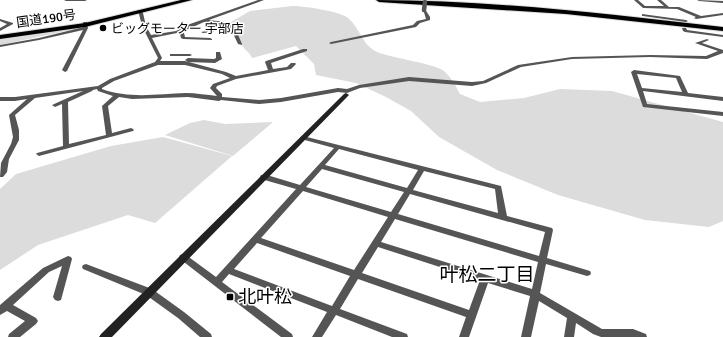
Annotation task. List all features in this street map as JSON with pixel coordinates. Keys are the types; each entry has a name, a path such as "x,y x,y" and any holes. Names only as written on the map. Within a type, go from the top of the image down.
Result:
{"highway":[{"name":"国道190号","path":"140,12 181,0"},
{"name":"国道190号","path":"0,36 85,25 188,0"},
{"path":"379,0 566,12 723,29"}],"street":[{"path":"66,0 85,0"},
{"path":"150,37 177,32 262,0"},
{"path":"636,0 644,7 678,8 700,17"},
{"path":"659,0 668,8"},
{"path":"699,0 723,2"},
{"path":"331,43 414,26 419,22 428,20 424,10 426,1"},
{"path":"713,1 723,8"},
{"path":"140,12 144,26 160,58 157,63"},
{"path":"643,15 684,22 700,17 723,14"},
{"path":"0,20 11,24 0,30"},
{"path":"203,21 231,24 240,44"},
{"path":"0,46 39,40 85,25"},
{"path":"65,70 85,25"},
{"path":"684,29 685,31 723,36"},
{"path":"177,32 183,34 182,37 185,39 211,40 207,32"},
{"path":"707,40 697,43 723,51"},
{"path":"270,72 268,62 305,50"},
{"path":"105,337 346,93 365,86 409,80 472,84 484,82 520,66 572,58 643,56 707,58 723,51"},
{"path":"172,55 215,61 219,59 218,53"},
{"path":"55,106 112,80 157,63 189,57 236,78"},
{"path":"219,98 220,95 213,87 236,78 289,68 293,64"},
{"path":"686,95 678,76 634,72 645,106 723,114"},
{"path":"0,99 33,97 97,88 118,95 139,97 188,95 266,102 338,90 346,93"},
{"path":"640,89 723,99"},
{"path":"109,135 105,106 118,95"},
{"path":"0,175 3,172 2,164 16,140 17,134 12,114 33,97"},
{"path":"65,101 66,146"},
{"path":"39,154 131,130"},
{"path":"303,138 498,188 503,217"},
{"path":"217,282 338,147"},
{"path":"320,166 549,230 526,337"},
{"path":"317,337 422,169"},
{"path":"264,177 587,273"},
{"path":"255,239 472,315"},
{"path":"375,243 535,294 572,317 602,333 633,333 642,337"},
{"path":"183,257 288,337"},
{"path":"13,337 33,321 3,309 46,270 68,259 58,297"},
{"path":"86,268 149,292 181,315 207,337"},
{"path":"228,270 403,337"},
{"path":"464,337 485,278"},
{"path":"569,337 572,317"}],"shaded area":[{"path":"292,6 321,9 344,15 352,22 364,41 372,49 384,54 439,68 449,76 460,94 480,102 524,98 560,89 612,91 723,122 723,221 709,227 645,220 558,195 497,170 439,137 411,111 386,97 356,83 316,75 314,64 296,46 252,58 240,42 231,22 250,11"},
{"path":"80,28 0,45 0,39"},
{"path":"204,120 225,124 273,122 233,156 165,135 190,123"},
{"path":"163,137 232,156 155,223 128,215 38,245 0,270 0,189 16,174 111,146"}],"place":[{"name":"ビッグモーター 宇部店","path":"103,28"},
{"name":"北叶松","path":"230,297"}],"district":[{"name":"叶松二丁目","path":"487,274"}]}
